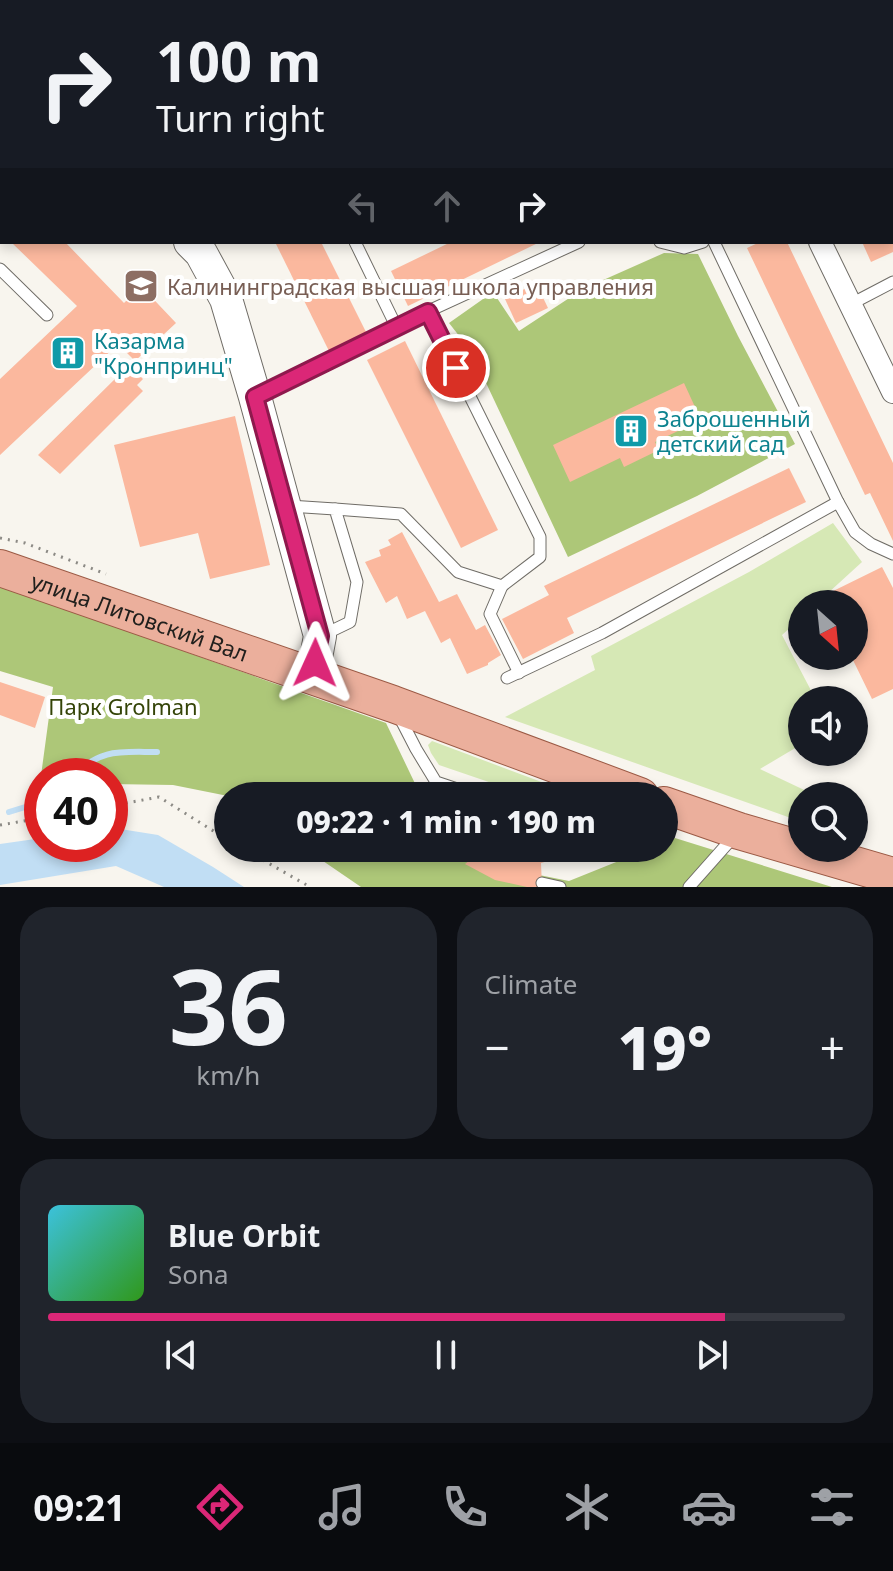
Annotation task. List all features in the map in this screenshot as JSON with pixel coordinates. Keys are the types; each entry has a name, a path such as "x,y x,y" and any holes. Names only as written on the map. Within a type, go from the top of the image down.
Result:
{"main road":[{"name":"улица Литовский Вал","path":"0,568 393,704 602,782"},
{"path":"678,810 893,876"}],"street":[{"path":"821,244 893,392"},
{"path":"198,246 226,299 320,636 315,663 309,675"}],"lane":[{"path":"356,244 396,326"},
{"path":"255,397 396,326 575,244"},
{"path":"669,244 684,248 697,244"},
{"path":"715,244 855,532 893,554"},
{"path":"0,269 47,315"},
{"path":"851,304 893,282"},
{"path":"428,312 540,537 540,557 502,586 490,614 513,676 602,633 838,502"},
{"path":"284,506 401,514 458,572 502,586"},
{"path":"320,636 350,622 357,582 335,509"},
{"path":"393,704 436,782"},
{"path":"689,887 739,831"},
{"path":"542,883 560,887"}],"path":[{"path":"128,803 159,797 214,831"},
{"path":"0,825 24,821"},
{"path":"266,862 310,887"}],"green space":[{"path":"664,253 698,254 795,444 697,496 568,557 471,351 449,323 493,292 519,331 583,289"},
{"path":"833,523 862,562 831,590 788,590 788,630 782,635 788,646 788,670 800,670 809,686 788,686 788,752 760,769 788,782 788,817 505,717 595,670 591,656 749,572"},
{"name":"Парк Grolman","path":"0,586 386,723 414,782 214,782 214,793 173,785 128,784 128,758 43,758 53,687 0,671"},
{"path":"432,741 542,782 489,782 439,765 428,745"},
{"path":"678,839 832,887 361,887 324,862 475,862 569,881 616,862 678,862"}],"water":[{"path":"128,830 158,835 244,887 164,887 116,866 0,885 0,844 24,841 24,862 128,862"}],"building":[{"name":"Казарма \"Кронпринц\"","path":"13,244 67,244 124,303 141,286 176,323 135,361 118,344 0,455 0,379 77,306"},
{"path":"276,244 322,244 366,332 329,351"},
{"path":"447,244 536,244 408,306 391,271"},
{"path":"756,244 788,244 893,463 893,541 870,493 865,495 747,248"},
{"path":"863,244 893,244 893,252 871,262"},
{"path":"536,283 548,308 516,323 505,299"},
{"path":"405,341 498,530 461,548 367,360"},
{"path":"119,365 124,370 129,365 143,379 137,385 143,391 60,474 38,455 119,375 114,371"},
{"name":"Заброшенный детский сад","path":"684,383 701,420 655,442 659,450 624,467 620,458 570,482 553,445"},
{"path":"235,416 270,565 210,579 198,533 140,547 114,445"},
{"path":"789,468 806,502 567,618 574,633 523,659 502,619 549,595 544,586"},
{"path":"402,532 439,602 457,594 476,630 485,625 501,655 488,665 467,674 450,638 441,643 425,611 407,619 397,596 386,603 365,562 381,556 379,550 391,545 388,540"},
{"path":"882,567 893,588 893,689 872,699 858,670 868,670 868,590 835,590"},
{"path":"0,682 45,697 35,728 0,715"},
{"path":"544,862 541,863 542,887 495,880 465,864"}],"waterway":[{"path":"98,758 121,752 157,752"},
{"path":"9,812 24,807"}],"place":[{"name":"Калининградская высшая школа управления","path":"141,286"},
{"name":"Казарма \"Кронпринц\"","path":"68,353"},
{"name":"Заброшенный детский сад","path":"631,431"}],"route":[{"path":"315,663 320,636 255,397 428,312 456,368"}]}
